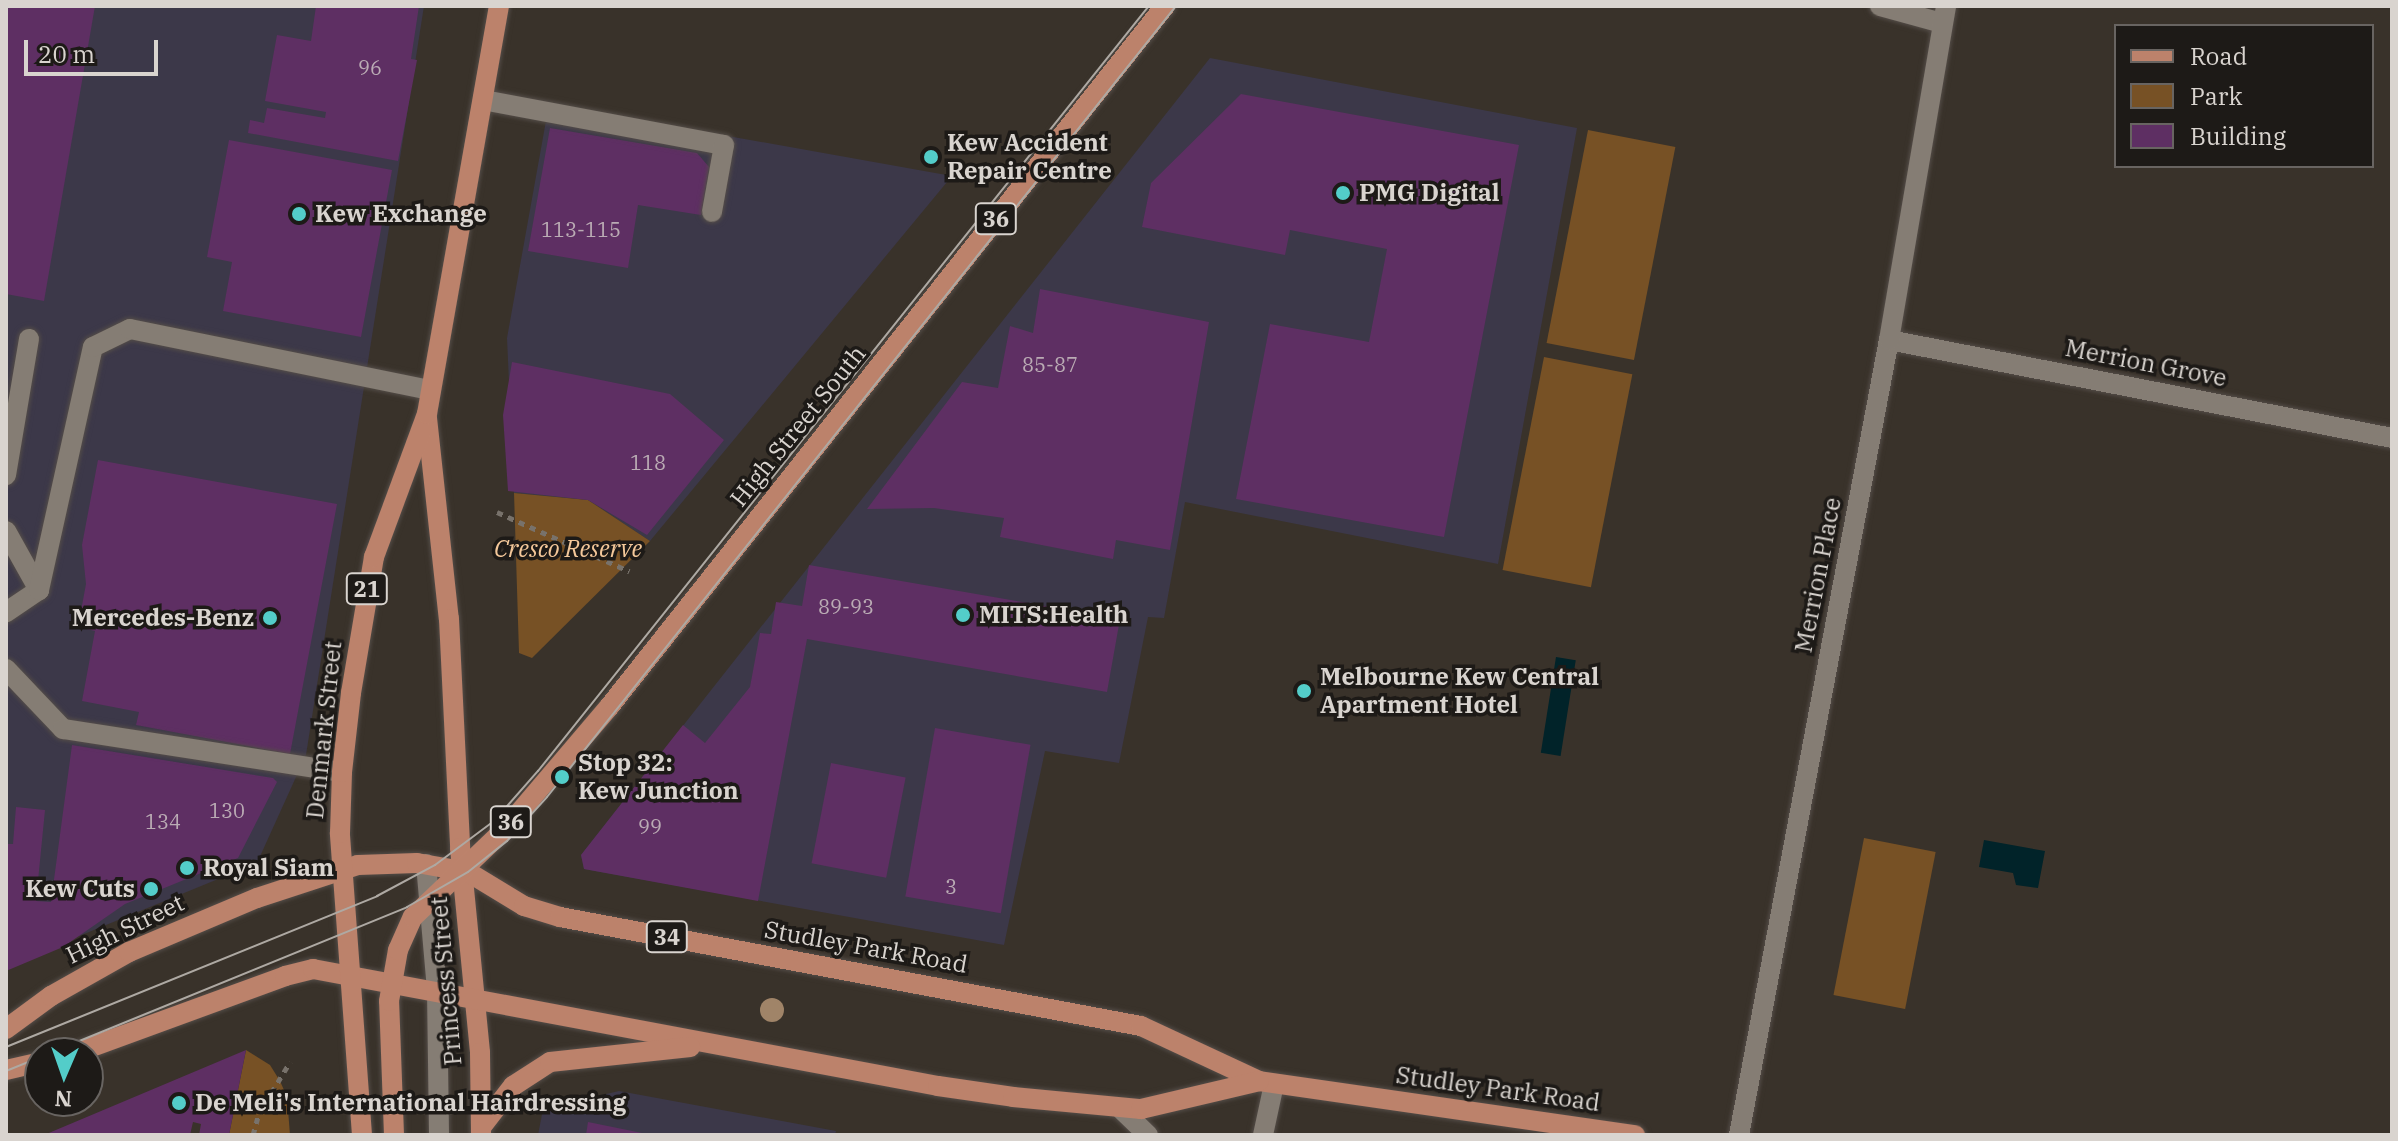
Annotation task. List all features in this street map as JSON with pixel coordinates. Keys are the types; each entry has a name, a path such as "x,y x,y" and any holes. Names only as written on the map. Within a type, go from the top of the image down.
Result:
{"main road":[{"name":"Denmark Street","path":"341,869 342,772 368,582 427,414 499,6"},
{"name":"High Street South","path":"392,982 405,930 428,901 506,828 609,707 1165,6"},
{"name":"Denmark Street","path":"427,414 449,619 462,871"},
{"name":"High Street","path":"6,1029 78,980 157,938 257,898 341,869 397,862 462,871"},
{"name":"21","path":"341,869 362,1135"},
{"name":"Princess Street","path":"462,871 476,998 482,1130"},
{"name":"Studley Park Road","path":"462,871 524,906 560,917 1141,1026 1267,1083 1635,1135"},
{"name":"34","path":"104,1042 285,976 313,969 476,998"},
{"path":"392,982 388,1017 394,1135"},
{"name":"Studley Park Road","path":"476,998 964,1091 1120,1108 1141,1109 1267,1083"},
{"path":"482,1130 513,1086 550,1062 712,1045"}],"street":[{"path":"1880,6 1944,15"},
{"name":"Merrion Place","path":"1739,1135 1889,340 1944,15"},
{"path":"483,100 724,145 712,212"},
{"path":"6,612 39,590 93,347 130,329 431,390"},
{"path":"6,475 29,339"},
{"name":"Merrion Grove","path":"1889,340 2392,438"},
{"path":"6,531 39,590"},
{"path":"6,669 63,729 342,772"},
{"path":"426,864 437,990 439,1135"},
{"path":"1263,1135 1267,1083"},
{"path":"1120,1108 1148,1135"}],"path":[{"path":"497,512 629,571"},
{"path":"253,1135 259,1113 290,1062"}],"shaded area":[{"path":"6,6 424,6 306,755 257,863 6,966"},
{"path":"1210,58 1577,128 1498,564 1185,502 1164,618 1148,617 1119,763 1045,751 1004,945 584,869 581,855"},
{"path":"549,104 952,176 650,541 588,500 514,493 507,338"},
{"path":"619,1091 836,1131 835,1135 538,1135 543,1109"}],"green space":[{"path":"1588,130 1675,147 1634,360 1547,343"},
{"path":"1544,357 1632,374 1591,587 1503,570"},
{"name":"Cresco Reserve","path":"514,493 588,500 650,541 532,658 519,653"},
{"path":"1864,838 1936,852 1905,1009 1833,995"},
{"path":"246,1050 270,1065 280,1081 287,1097 290,1135 229,1135"}],"water":[{"path":"1556,657 1576,660 1561,756 1541,753"},
{"path":"1984,840 2045,851 2038,888 2016,885 2013,873 1979,867"}],"building":[{"path":"6,6 95,6 44,301 6,294"},
{"path":"316,6 419,6 411,59 417,60 398,161 248,133 250,120 264,123 267,108 325,118 326,112 265,101 277,35 311,41"},
{"path":"1241,94 1519,145 1444,537 1236,499 1270,324 1369,342 1387,249 1290,230 1285,255 1142,227 1151,183"},
{"path":"550,128 697,153 709,167 701,215 638,205 628,268 528,251"},
{"name":"Kew Exchange","path":"229,140 392,170 361,337 223,311 232,262 207,257"},
{"path":"1040,289 1209,322 1170,550 1116,540 1113,559 1000,537 1004,518 934,508 867,509 962,382 998,388 1010,326 1033,333"},
{"path":"512,362 670,394 724,440 647,535 588,500 508,491 503,415"},
{"path":"98,460 337,504 290,754 136,725 139,712 82,701 95,631 78,627 86,584 82,545"},
{"path":"809,565 1120,619 1107,692 807,639 758,901 584,869 581,855 683,725 705,743 750,687 760,633 771,634 776,602 802,606"},
{"path":"935,728 1031,745 1001,913 905,896"},
{"path":"72,745 273,778 277,782 238,858 125,904 63,947 6,971 6,844 13,844 16,807 45,810 36,901 51,902"},
{"path":"831,763 906,778 886,878 812,863"},
{"path":"246,1050 229,1135 199,1135 201,1124 193,1122 190,1135 44,1135 87,1117 104,1117 104,1110"},
{"path":"588,1122 647,1134 647,1135 586,1135"}],"tram line":[{"path":"6,1047 377,896 435,865 494,821 538,771 1149,6"},
{"path":"89,1037 407,907 468,872 507,841 547,797 1176,6"},
{"path":"6,1071 24,1064"}],"place":[{"name":"Kew Accident Repair Centre","path":"931,157"},
{"name":"PMG Digital","path":"1343,193"},
{"name":"Kew Exchange","path":"299,214"},
{"name":"MITS:Health","path":"963,615"},
{"name":"Mercedes-Benz","path":"270,618"},
{"name":"Melbourne Kew Central Apartment Hotel","path":"1304,691"},
{"name":"Stop 32: Kew Junction","path":"562,777"},
{"name":"Royal Siam","path":"187,868"},
{"name":"Kew Cuts","path":"151,889"},
{"name":"De Meli's International Hairdressing","path":"179,1103"}]}
